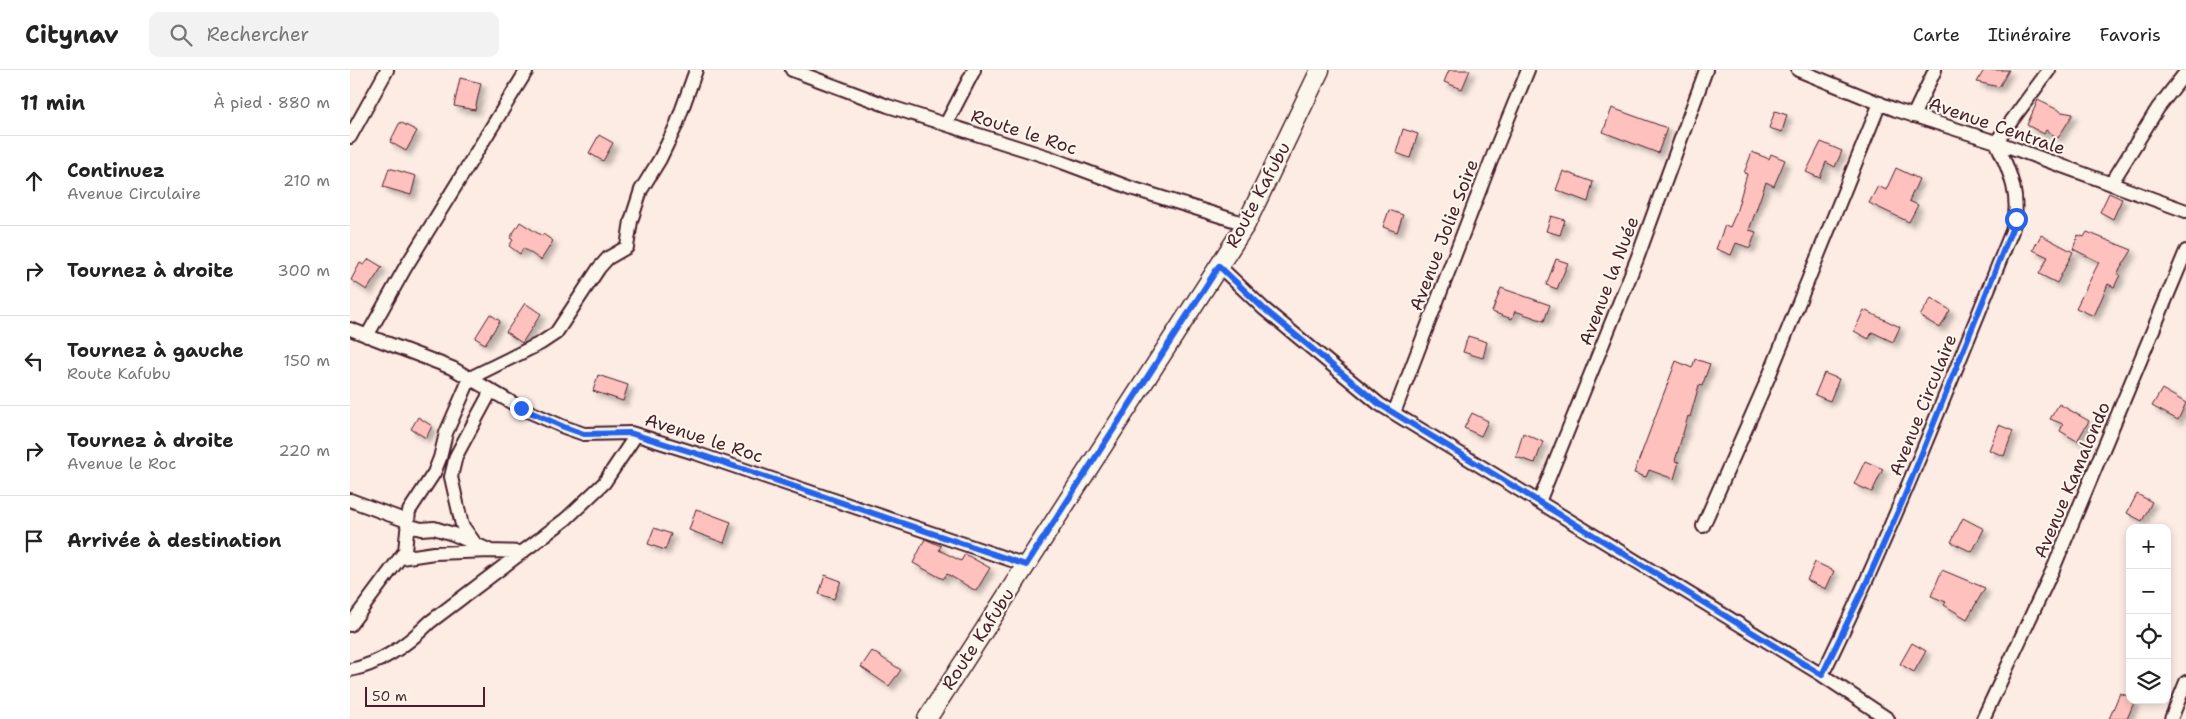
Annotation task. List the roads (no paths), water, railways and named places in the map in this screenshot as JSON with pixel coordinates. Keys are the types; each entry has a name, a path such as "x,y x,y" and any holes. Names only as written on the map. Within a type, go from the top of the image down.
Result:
{"main road":[{"name":"Route Kafubu","path":"927,719 1246,224 1320,70"}],"street":[{"path":"350,136 387,70"},
{"path":"367,336 405,268 527,70"},
{"path":"350,625 405,551 407,523 416,496 434,473 446,433 470,378 541,343 556,333 599,268 614,253 626,249 631,221 641,190 660,159 676,126 696,70"},
{"name":"Route le Roc","path":"792,70 888,106 1048,157 1131,188 1246,224"},
{"path":"946,124 974,70"},
{"name":"Avenue Jolie Soire","path":"1394,413 1528,70"},
{"name":"Avenue la Nuée","path":"1539,502 1637,259 1706,70"},
{"name":"Avenue Centrale","path":"1798,70 1913,116 1996,142 2186,211"},
{"path":"1913,116 1935,70"},
{"path":"1996,142 2049,70"},
{"path":"2111,184 2158,108 2186,72"},
{"path":"1703,526 1769,376 1880,103"},
{"name":"Avenue Circulaire","path":"1822,675 1864,588 1903,500 2016,219 2015,192 2011,173 1996,142"},
{"name":"Avenue Kamalondo","path":"1983,719 2054,567 2186,251"},
{"path":"1219,266 1263,308 1379,404 1822,675 1888,719"},
{"name":"Avenue le Roc","path":"350,330 452,368 521,408 578,432 584,434 630,433 708,457 1026,565"},
{"path":"474,542 462,525 451,477 456,456 491,391"},
{"path":"350,670 370,664 413,639 430,622 566,519 604,483 636,435"},
{"path":"350,500 421,529 434,528 474,542 491,552"},
{"path":"401,558 434,552 523,552"},
{"path":"2171,719 2186,682"}]}
